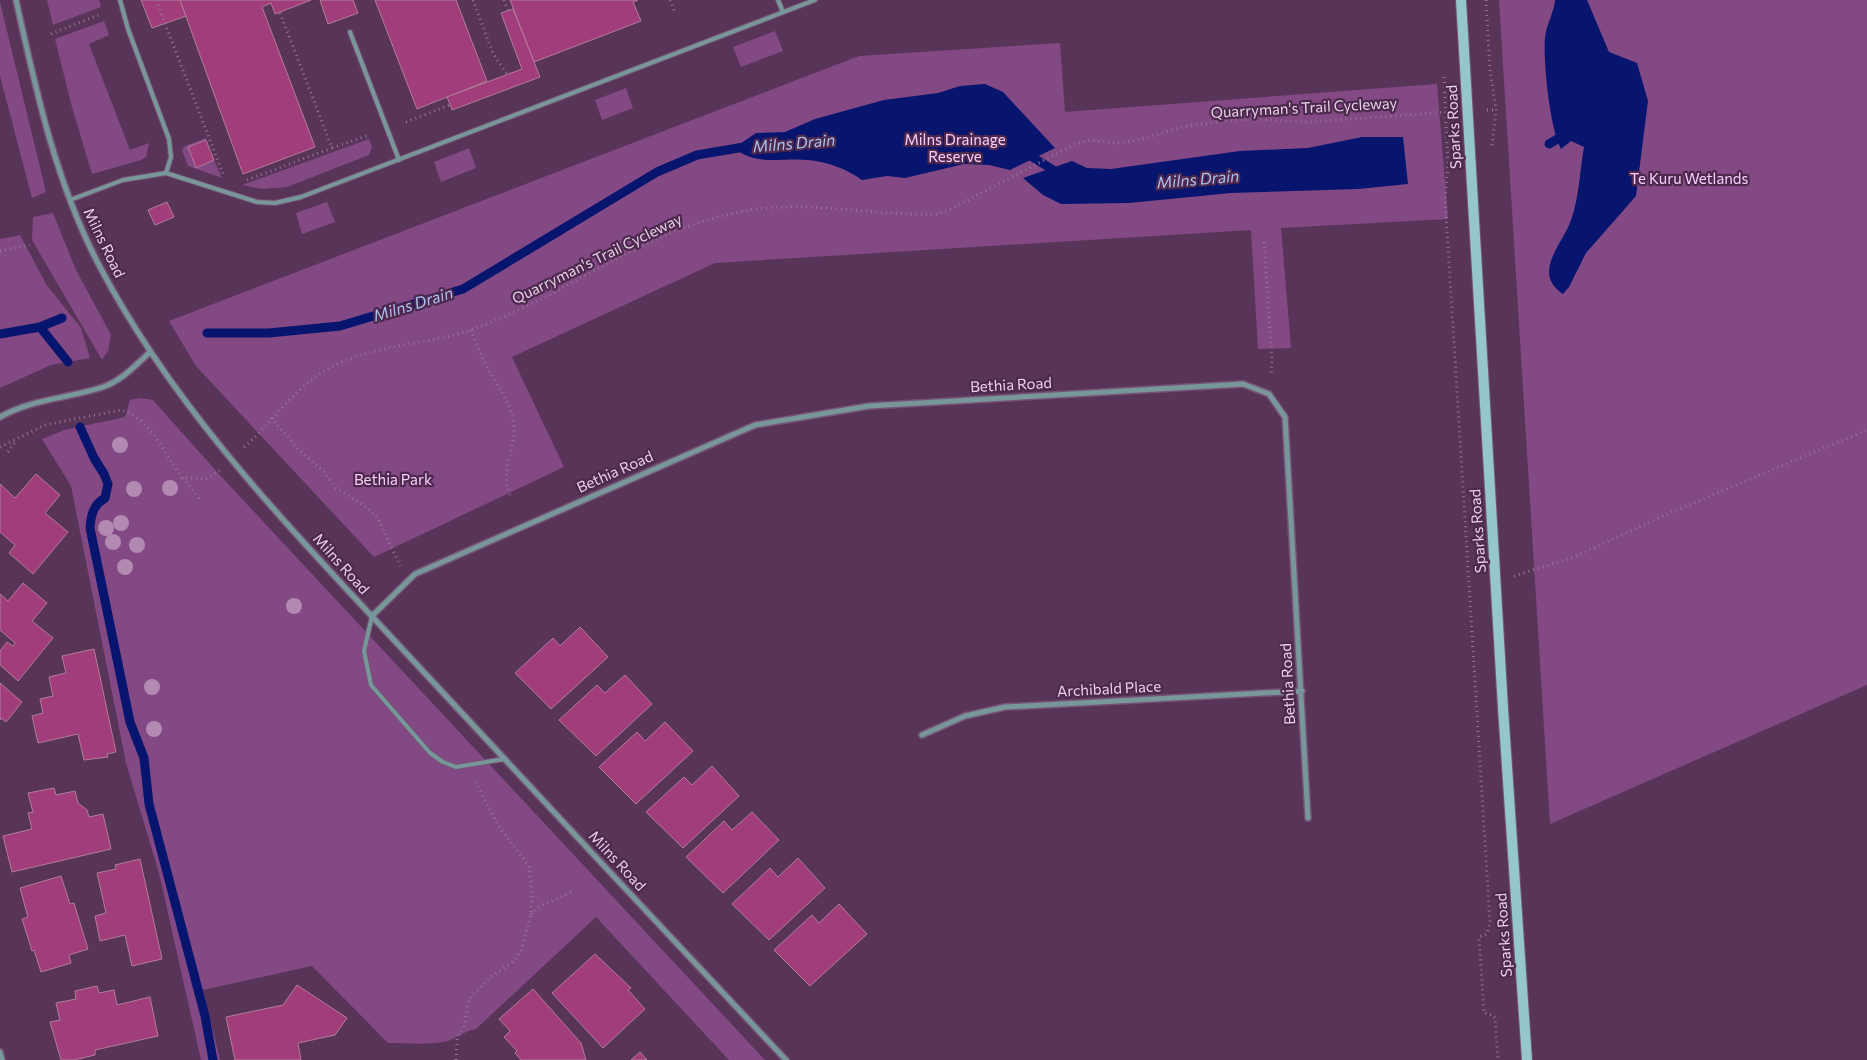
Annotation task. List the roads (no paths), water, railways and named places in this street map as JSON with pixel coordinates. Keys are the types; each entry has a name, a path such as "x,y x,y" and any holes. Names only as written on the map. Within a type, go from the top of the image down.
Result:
{"main road":[{"name":"Sparks Road","path":"1461,0 1527,1060"}],"street":[{"name":"Milns Road","path":"16,0 31,72 57,166 70,200 100,268 150,352 192,412 231,459 372,616 786,1060"},
{"path":"0,417 29,406 104,386 126,374 150,352"},
{"name":"Bethia Road","path":"372,616 414,574 755,424 879,406 1243,384 1270,394 1285,417 1308,818"},
{"name":"Archibald Place","path":"922,735 965,716 1005,708 1302,691"},
{"path":"0,1052 2,1060"}],"lane":[{"path":"120,0 128,29 169,139 171,157 166,173"},
{"path":"778,0 783,12"},
{"path":"70,200 123,180 166,173 257,202 275,202 301,197 815,0"},
{"path":"350,32 399,160"},
{"path":"372,616 364,651 371,684 430,753 443,762 456,766 472,766 504,759"}],"water":[{"path":"1555,0 1587,0 1609,52 1637,63 1648,101 1636,196 1586,253 1569,287 1563,294 1554,286 1549,268 1574,212 1584,147 1571,141 1561,149 1554,127 1546,78 1545,38"},
{"path":"985,84 1003,92 1055,148 1010,170 989,165 964,164 905,178 887,176 862,180 843,169 823,162 798,159 761,159 743,154 734,148 756,133 785,132 815,119 884,100 938,93 960,86"},
{"path":"1362,137 1403,137 1408,184 1358,189 1231,193 1129,203 1061,204 1043,195 1023,178 1072,161 1087,168 1111,169 1240,151 1308,148"}],"waterway":[{"name":"Milns Drain","path":"1549,144 1566,134"},
{"name":"Milns Drain","path":"207,333 269,333 340,326 463,289 657,172 697,155 744,147"},
{"name":"Milns Drain","path":"1024,152 1060,174"},
{"name":"Milns Drain","path":"0,334 40,327 62,318"},
{"path":"40,327 68,362"},
{"path":"80,427 108,484 105,498 93,511 90,528 130,722 144,758 149,804 205,1016 213,1060"}],"park label":[{"name":"Milns Drainage Reserve","path":"955,148"},
{"name":"Te Kuru Wetlands","path":"1689,179"},
{"name":"Bethia Park","path":"393,480"}]}
